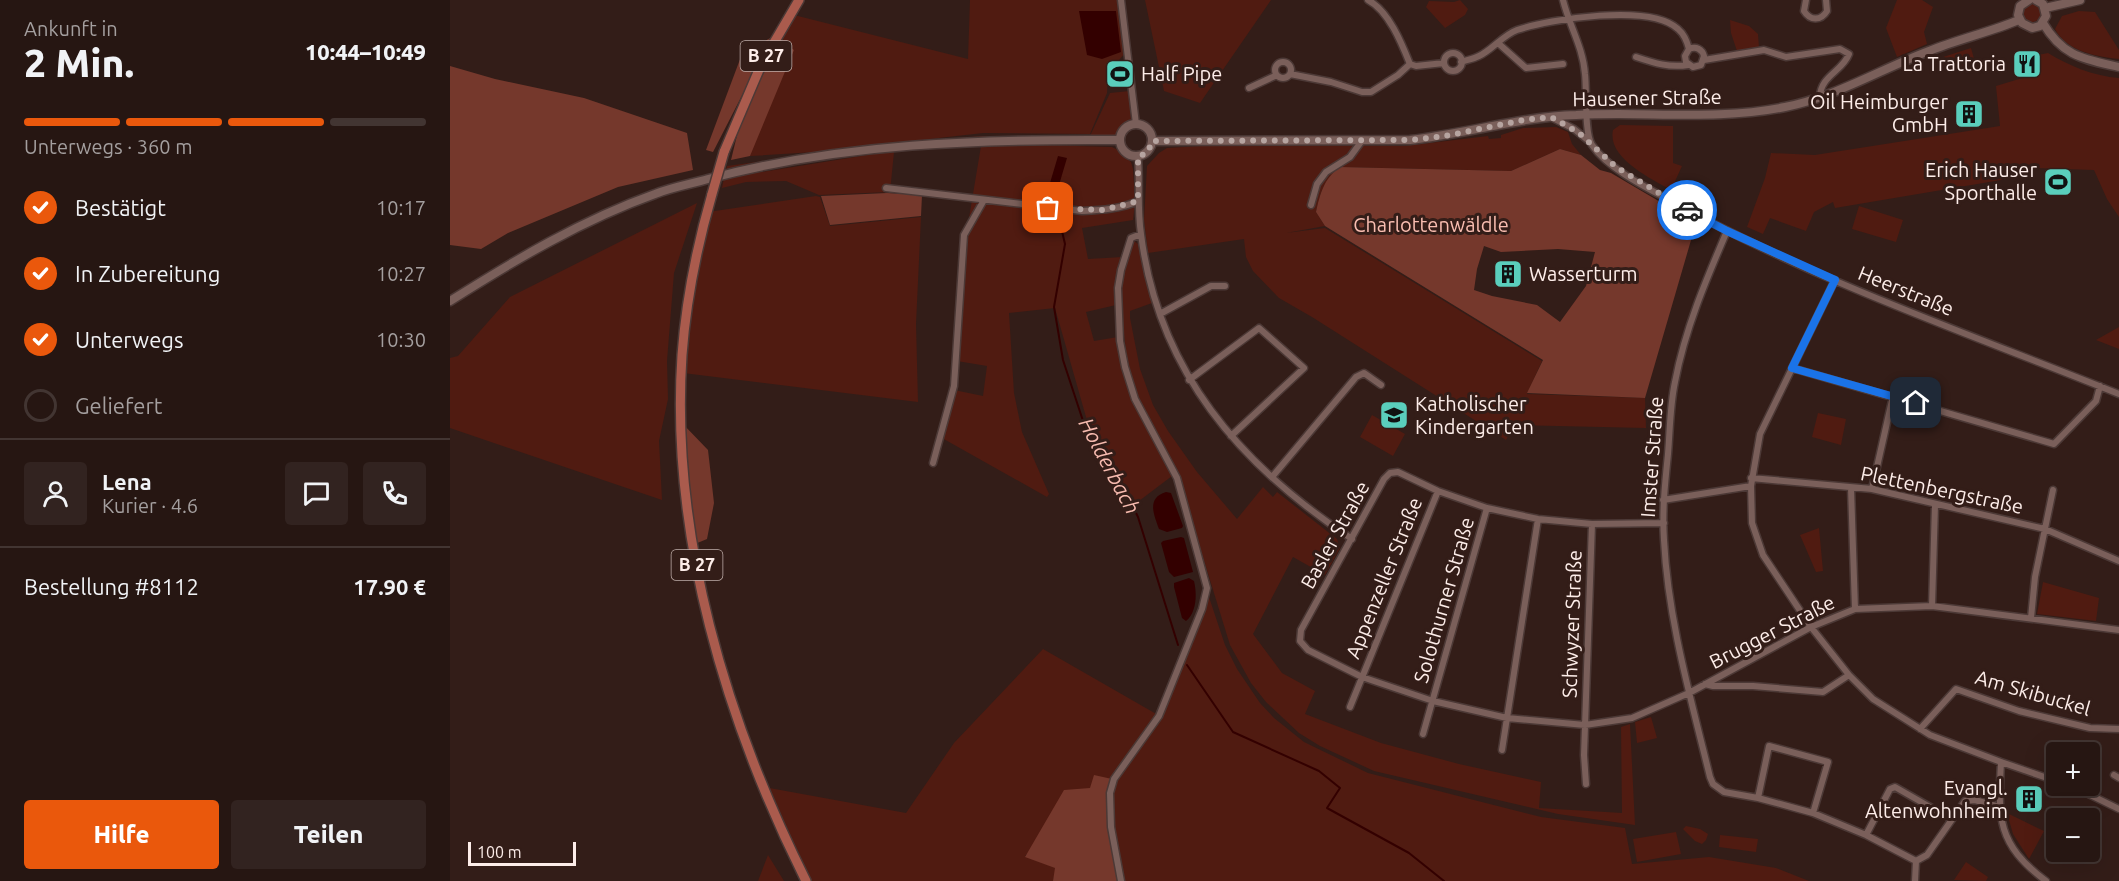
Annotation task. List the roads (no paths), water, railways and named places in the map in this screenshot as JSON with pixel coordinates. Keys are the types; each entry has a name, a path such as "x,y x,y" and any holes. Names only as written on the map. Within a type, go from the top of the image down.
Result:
{"main road":[{"name":"B 27","path":"800,0 761,65 724,152 701,232 690,288 682,354 681,413 684,478 690,523 706,605 725,678 755,763 806,881"},
{"path":"2024,1 2018,10 2019,20 2025,26 2032,28 2043,23 2046,16 2045,8 2036,0"},
{"path":"2045,8 2080,0"},
{"name":"Hausener Straße","path":"1152,141 1361,142 1410,140 1551,117 1587,114 1742,113 1785,107 1820,97 1929,51 2019,20"},
{"path":"2043,23 2060,46 2071,53 2085,59 2119,67"},
{"path":"1136,124 1148,129 1152,141 1148,152 1138,157 1127,154 1119,140 1123,130 1136,124"},
{"path":"450,301 519,257 602,215 657,193 738,171 798,158 885,146 1119,140"}],"street":[{"path":"1121,0 1136,124"},
{"path":"1368,0 1374,3 1399,35 1410,64"},
{"path":"1563,0 1583,57 1590,142"},
{"path":"1806,0 1804,11 1815,19 1822,17 1827,11 1826,0"},
{"path":"1461,62 1478,57 1514,31 1557,20 1627,14 1640,15 1677,27 1689,49"},
{"path":"1498,43 1526,68 1563,64"},
{"path":"1688,64 1685,57 1689,49 1695,47 1702,50 1704,60"},
{"path":"1636,57 1655,64 1676,67 1688,64 1696,67 1704,60 1764,51 1786,57 1840,49 1849,54 1844,64 1827,78 1820,91 1820,97"},
{"path":"1452,53 1457,55 1461,62 1458,69 1452,71 1447,69 1444,63 1445,58 1452,53"},
{"path":"1277,75 1276,68 1281,63 1290,66 1290,74"},
{"path":"1410,64 1416,66 1444,63"},
{"path":"1249,88 1277,75 1284,78 1290,74 1331,82 1362,92 1371,92 1398,75 1410,64"},
{"name":"Heerstraße","path":"1551,117 1574,129 1602,156 1654,192 1727,231 1835,280 2119,394"},
{"path":"1311,206 1317,184 1326,172 1350,157 1361,142"},
{"path":"1138,157 1138,201 1146,266 1166,335 1189,380 1214,417 1272,477 1352,539"},
{"path":"886,188 1082,211 1103,210 1138,201"},
{"path":"933,463 954,386 964,235 984,200"},
{"name":"Imster Straße","path":"1727,231 1705,282 1674,383 1663,500 1664,523 1670,601 1689,693 1710,777 1713,784 1724,792 1758,798"},
{"path":"1121,881 1111,827 1110,793 1114,779 1159,716 1202,609 1207,588 1177,478 1135,399 1120,341 1118,288 1120,270 1131,238 1141,234"},
{"path":"1835,280 1760,434 1751,486 1752,523 1763,555 1811,627 1849,675 1873,699 1930,735 2046,778"},
{"path":"1160,314 1211,286 1225,286"},
{"path":"1189,380 1259,328 1305,368 1231,436"},
{"path":"1792,368 2054,444 2096,401 2100,386"},
{"path":"1272,477 1356,377 1364,373 1382,385"},
{"path":"1872,489 1893,396"},
{"name":"Basler Straße","path":"1664,523 1592,524 1538,519 1487,508 1438,491 1398,472 1390,473 1384,479 1301,630 1300,641 1308,650 1362,677 1433,701 1507,718 1585,725 1632,718 1689,693"},
{"name":"Plettenbergstraße","path":"1751,478 1872,489 2045,529 2119,561"},
{"path":"1663,500 1751,486"},
{"name":"Brugger Straße","path":"1851,488 1855,609"},
{"path":"2031,618 2036,577 2053,490"},
{"name":"Appenzeller Straße","path":"1362,677 1438,491"},
{"path":"1932,606 1935,505"},
{"name":"Solothurner Straße","path":"1433,701 1487,508"},
{"path":"1502,750 1538,519"},
{"name":"Schwyzer Straße","path":"1585,725 1592,524"},
{"name":"Brugger Straße","path":"1689,693 1811,627 1855,609 1932,606 2119,630"},
{"name":"Brugger Straße","path":"1705,684 1713,687 1753,686 1823,692 1849,675"},
{"path":"1350,706 1362,677"},
{"name":"Am Skibuckel","path":"1920,729 1956,689 2019,711 2090,728 2119,729"},
{"path":"1423,734 1433,701"},
{"path":"1585,725 1586,784"},
{"path":"1813,813 1828,762 1769,746 1758,798 1813,813 1866,835 1916,861"},
{"path":"2001,762 1999,807 2001,823 2011,846 2033,871 2046,881"},
{"path":"1866,835 1890,789 1895,787 1951,819"},
{"path":"2093,796 2119,808"},
{"path":"1916,861 1927,855 1965,801 1975,800 1999,807"},
{"path":"1915,881 1916,861"}],"waterway":[{"path":"1053,191 1055,203"},
{"name":"Holderbach","path":"1058,214 1065,244 1054,307 1063,360 1085,427 1118,476 1138,517 1178,645"},
{"name":"Holderbach","path":"1187,665 1233,732 1319,771 1340,788 1327,808 1409,853 1444,881"}],"place":[{"name":"La Trattoria","path":"2027,64"},
{"name":"Half Pipe","path":"1120,74"},
{"name":"Oil Heimburger GmbH","path":"1969,114"},
{"name":"Erich Hauser Sporthalle","path":"2058,182"},
{"name":"Wasserturm","path":"1508,274"},
{"name":"Katholischer Kindergarten","path":"1394,415"},
{"name":"Evangl. Altenwohnheim","path":"2029,799"}],"park label":[{"name":"Charlottenwäldle","path":"1431,225"}]}
